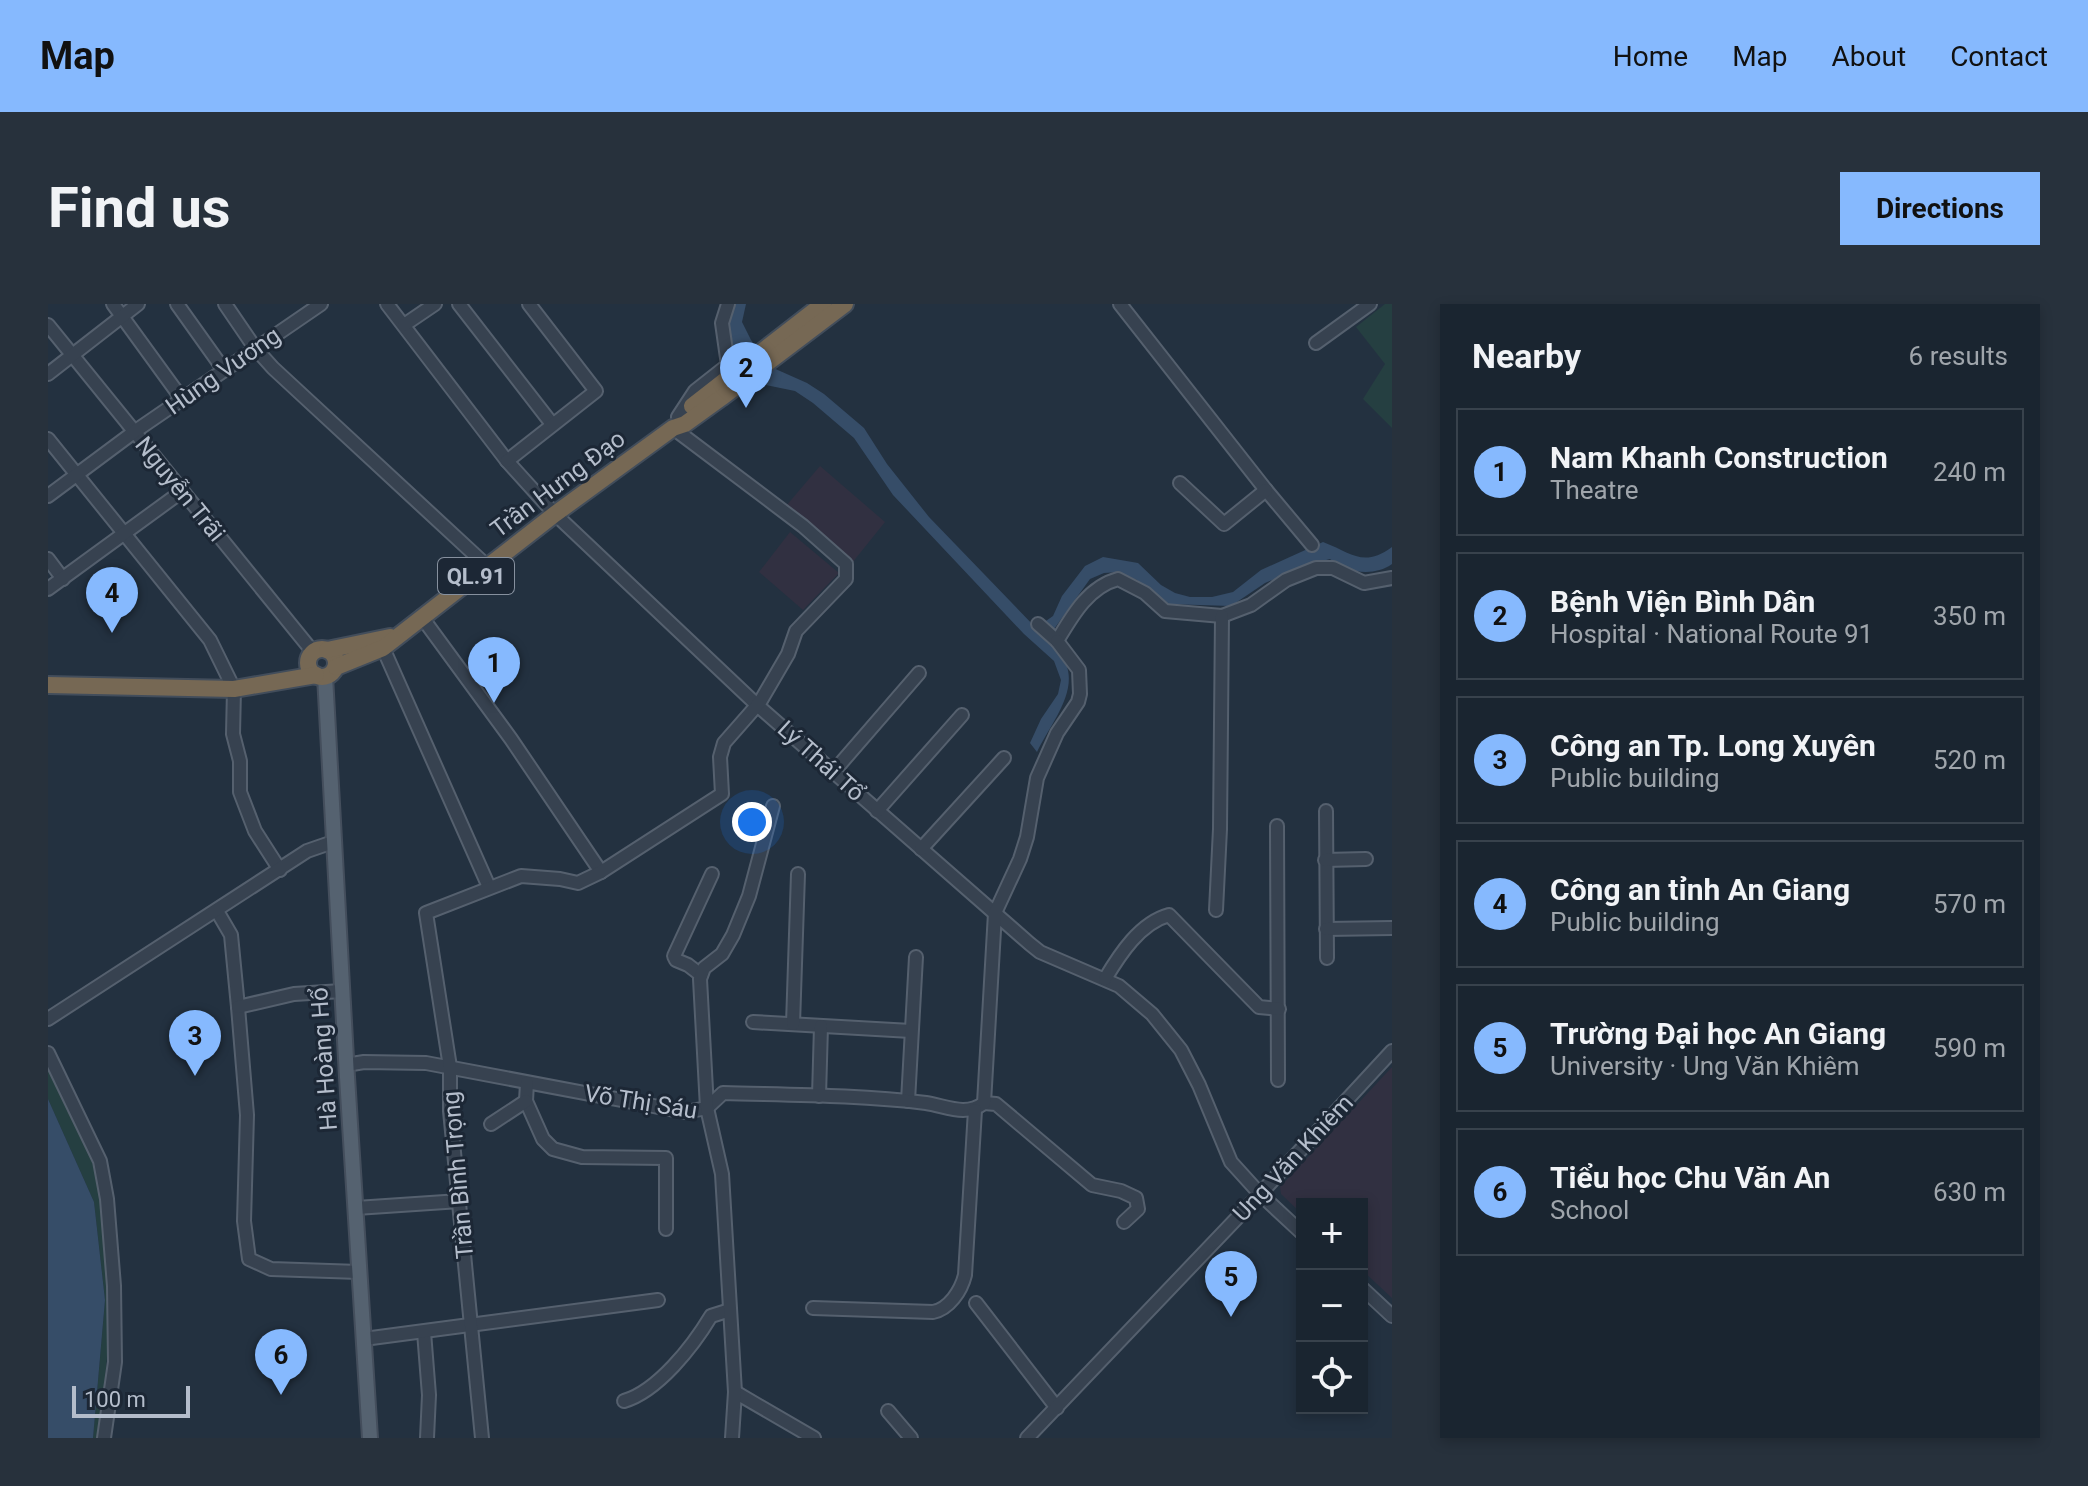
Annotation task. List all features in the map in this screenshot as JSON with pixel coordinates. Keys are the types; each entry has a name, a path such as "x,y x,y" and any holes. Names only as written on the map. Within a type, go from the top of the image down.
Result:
{"highway":[{"name":"QL.91","path":"778,347 823,304"},
{"name":"QL.91","path":"676,422 778,347 845,304"},
{"name":"Trần Hưng Đạo","path":"51,681 234,689 326,673 389,642 676,422"},
{"name":"Trần Hưng Đạo","path":"234,689 292,672 317,652 389,642"},
{"path":"317,652 335,657 326,673 308,665 317,652"}],"main road":[{"name":"Hà Hoàng Hổ","path":"326,673 333,842 370,1438"}],"street":[{"path":"113,304 182,399"},
{"path":"48,374 138,304"},
{"path":"177,304 224,370"},
{"path":"225,304 255,348 284,379 488,567"},
{"name":"Hùng Vương","path":"48,496 134,432 321,304"},
{"name":"Lý Thái Tổ","path":"387,304 507,461 555,514 757,705 1040,952 1105,979 1131,995 1152,1014 1181,1050 1231,1162 1296,1227"},
{"path":"404,325 435,304"},
{"path":"459,304 552,424"},
{"path":"507,461 596,391 529,304"},
{"path":"389,642 489,887 521,876 578,883 601,872 722,794 720,757 724,743 757,705 788,654 796,631 846,579 846,564 676,422 695,391 728,365 722,323 728,304"},
{"path":"1120,304 1312,545"},
{"path":"1316,343 1370,304"},
{"name":"Nguyễn Trãi","path":"48,325 181,492 317,652"},
{"path":"48,439 210,640 234,689 233,734 240,761 240,792 255,831 280,870"},
{"path":"1180,483 1224,524 1266,490"},
{"path":"48,589 181,492"},
{"path":"48,559 63,579"},
{"path":"1056,639 1088,597 1104,584 1118,579 1145,593 1165,611 1222,616 1251,605 1286,580 1316,568 1333,568 1364,583 1392,578"},
{"path":"421,616 575,830 601,872"},
{"path":"1216,910 1222,616"},
{"path":"813,1308 933,1312 947,1305 965,1275 995,913 1027,837 1037,778 1057,733 1080,694 1079,670 1056,639 1038,624"},
{"path":"835,770 919,673"},
{"path":"877,811 962,715"},
{"path":"921,849 1004,758"},
{"path":"707,1108 701,975 704,968 722,954 733,935 749,896 773,806"},
{"path":"1326,811 1327,958"},
{"path":"1277,826 1278,1080"},
{"path":"48,1019 307,851 333,842"},
{"path":"1325,860 1366,859"},
{"path":"701,975 674,956 712,874"},
{"path":"793,1024 798,874"},
{"name":"Trần Bình Trọng","path":"482,1438 450,1111 450,1067 426,913 489,887"},
{"path":"217,911 231,935 238,1007 247,1115 244,1221 249,1259 271,1269 359,1272"},
{"path":"1105,979 1122,951 1157,918 1169,915 1259,1007 1279,1009"},
{"path":"1326,929 1392,928"},
{"path":"908,1101 916,957"},
{"path":"238,1007 294,994 342,991"},
{"path":"753,1022 911,1031"},
{"path":"819,1096 821,1026"},
{"name":"Ung Văn Khiêm","path":"1027,1438 1392,1051"},
{"path":"48,1053 100,1161 107,1199 114,1286 115,1362 104,1438"},
{"name":"Võ Thị Sáu","path":"346,1065 364,1062 426,1063 685,1112 707,1108 722,1174 735,1392 732,1438"},
{"path":"527,1083 526,1101 543,1139 553,1149 582,1157 666,1158 666,1229"},
{"path":"707,1108 723,1093 908,1101 952,1109 996,1104 1092,1185 1121,1191 1136,1198 1138,1209 1124,1222"},
{"path":"491,1124 526,1101"},
{"path":"356,1208 460,1201"},
{"path":"1368,1294 1392,1316"},
{"path":"364,1339 658,1300"},
{"path":"976,1303 1057,1408"},
{"path":"624,1401 642,1393 659,1379 696,1341 711,1316 730,1310"},
{"path":"424,1332 429,1395 427,1438"},
{"path":"735,1392 814,1438"},
{"path":"888,1411 911,1438"}],"shaded area":[{"path":"732,304 746,304 742,322 771,367 824,394 864,428 887,464 929,517 1036,628 1053,616 1062,596 1085,566 1103,557 1138,563 1161,585 1190,597 1212,597 1233,592 1261,570 1323,542 1365,558 1392,547 1392,564 1377,571 1360,572 1344,568 1330,559 1265,583 1231,606 1167,604 1137,580 1119,572 1104,573 1090,579 1049,636 1065,660 1068,686 1060,709 1037,752 1030,743 1058,694 1061,680 1054,661 1024,634 893,495 854,438 795,391 761,384 734,355 727,338 726,321"},
{"path":"820,466 885,522 852,563 786,506"},
{"path":"790,532 839,573 803,610 759,572"},
{"path":"1392,1067 1392,1298 1368,1276 1368,1198 1296,1198 1296,1208 1281,1194 1280,1187"},
{"path":"48,1099 94,1202 105,1300 93,1438 48,1438"}],"green space":[{"path":"1385,304 1392,304 1392,428 1363,399 1385,364 1356,327"},
{"path":"48,1068 89,1148 101,1200 112,1298 100,1438 93,1438 105,1300 94,1202 48,1099"}],"place":[{"name":"Bệnh Viện Bình Dân","path":"746,408"},
{"name":"Công an tỉnh An Giang","path":"112,633"},
{"name":"Nam Khanh Construction","path":"494,703"},
{"name":"Công an Tp. Long Xuyên","path":"195,1076"},
{"name":"Trường Đại học An Giang","path":"1231,1317"},
{"name":"Tiểu học Chu Văn An","path":"281,1395"}]}
